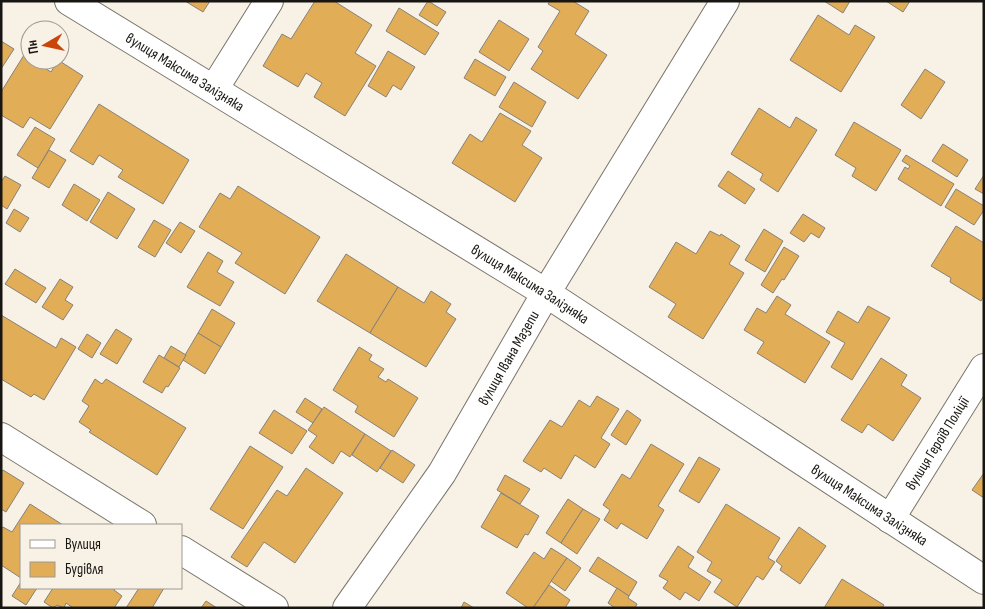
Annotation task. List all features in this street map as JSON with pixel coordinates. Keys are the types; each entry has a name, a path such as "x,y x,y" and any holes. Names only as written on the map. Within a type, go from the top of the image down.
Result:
{"street":[{"name":"вулиця Максима Залізняка","path":"69,1 546,293 984,580"},
{"path":"214,89 269,1"},
{"name":"вулиця Івана Мазепи","path":"347,608 442,473 546,293 726,1"},
{"name":"вулиця Героїв Поліції","path":"890,519 984,368"},
{"path":"1,437 140,524"},
{"path":"182,551 274,608"}],"building":[{"path":"185,1 210,1 203,12"},
{"path":"315,1 334,1 372,25 355,53 376,66 345,116 314,97 322,83 306,73 298,87 263,66 282,34 291,39"},
{"path":"428,1 446,12 437,26 419,15"},
{"path":"550,1 573,1 589,11 575,34 607,55 578,99 531,69 543,51 538,47 560,11 548,4"},
{"path":"824,1 850,1 843,13"},
{"path":"886,1 910,1 903,12"},
{"path":"399,8 439,33 425,55 386,31"},
{"path":"818,15 849,35 855,25 875,37 841,92 790,60"},
{"path":"499,20 529,39 509,71 479,52"},
{"path":"1,41 14,49 1,69"},
{"path":"388,51 415,67 401,90 393,85 386,97 368,86"},
{"path":"475,59 506,77 495,96 464,78"},
{"path":"20,61 20,70 48,70 51,72 52,70 70,70 70,68 83,76 50,129 30,117 23,128 1,115 1,92"},
{"path":"925,69 945,82 921,119 901,105"},
{"path":"514,82 546,102 532,127 499,107"},
{"path":"99,104 189,160 163,204 118,177 123,170 99,155 93,165 70,151"},
{"path":"759,108 790,128 796,117 817,130 778,192 760,180 763,174 731,154"},
{"path":"500,113 531,131 522,145 542,158 515,202 452,163 470,134 482,142"},
{"path":"854,122 901,150 876,191 852,176 856,168 835,155"},
{"path":"35,127 55,139 38,168 17,155"},
{"path":"943,144 968,160 957,177 932,161"},
{"path":"49,150 66,160 49,188 32,178"},
{"path":"906,155 954,184 941,206 898,179 905,167 908,169 910,166 902,161"},
{"path":"728,171 755,189 745,204 718,186"},
{"path":"984,175 984,194 975,189"},
{"path":"5,176 21,185 7,209 1,205 1,182"},
{"path":"74,184 100,200 87,221 62,205"},
{"path":"238,186 320,237 285,294 235,263 242,253 199,227 220,193 230,199"},
{"path":"956,189 984,206 984,210 974,225 945,207"},
{"path":"108,192 135,209 117,239 90,222"},
{"path":"14,209 29,218 20,232 6,223"},
{"path":"803,214 825,228 819,238 811,233 804,242 790,233"},
{"path":"154,220 171,230 155,257 138,247"},
{"path":"180,222 195,231 181,253 166,243"},
{"path":"956,226 984,243 984,296 981,301 950,282 951,278 931,266"},
{"path":"764,229 783,241 765,272 745,260"},
{"path":"710,231 720,236 721,234 740,246 729,264 744,273 703,339 668,317 676,304 649,287 676,242 696,254"},
{"path":"784,247 799,256 784,280 782,279 773,293 761,285"},
{"path":"208,252 223,261 217,272 234,282 220,306 187,287"},
{"path":"346,254 398,287 370,333 317,301"},
{"path":"15,269 46,288 36,303 5,284"},
{"path":"60,279 73,287 65,300 73,305 63,320 42,307"},
{"path":"398,287 424,303 431,291 451,304 446,312 456,319 426,367 370,333"},
{"path":"777,296 791,305 785,314 830,342 805,383 757,353 764,342 744,330 757,308 766,313"},
{"path":"868,306 890,318 852,380 831,367 845,343 826,332 838,311 858,323"},
{"path":"212,309 235,323 221,347 198,333"},
{"path":"1,315 56,348 61,338 76,347 44,400 34,394 31,397 1,379"},
{"path":"116,329 132,339 117,364 100,354"},
{"path":"198,333 221,347 205,374 183,360"},
{"path":"87,334 101,343 92,358 78,349"},
{"path":"171,346 186,355 179,367 164,358"},
{"path":"359,347 372,355 369,360 384,369 378,377 386,382 388,379 418,398 394,437 355,412 358,406 333,390"},
{"path":"159,355 180,368 162,393 143,382"},
{"path":"881,358 907,375 901,385 921,398 893,441 868,424 862,433 841,420"},
{"path":"95,379 102,384 106,379 186,428 157,475 89,432 91,430 79,422 89,406 82,401"},
{"path":"597,396 619,409 601,438 610,444 595,468 575,455 561,479 544,468 541,472 523,461 550,420 562,427 579,400 590,407"},
{"path":"305,398 322,409 313,423 296,412"},
{"path":"324,407 365,434 350,457 341,451 333,464 309,447 317,436 308,430"},
{"path":"274,410 307,431 292,454 259,433"},
{"path":"627,410 641,420 626,445 611,435"},
{"path":"365,434 391,451 377,472 352,455"},
{"path":"651,444 684,464 658,506 664,510 647,539 621,523 617,529 604,520 610,510 603,505 622,474 630,479"},
{"path":"250,446 283,467 243,529 210,509"},
{"path":"392,450 415,465 403,483 380,468"},
{"path":"699,457 720,469 699,503 679,491"},
{"path":"306,468 343,493 295,563 264,542 247,567 231,557 277,490 287,496"},
{"path":"3,470 24,483 6,512 1,509 1,473"},
{"path":"984,473 984,498 972,490"},
{"path":"505,475 530,489 520,504 497,490"},
{"path":"501,493 539,516 528,535 525,534 517,548 481,527"},
{"path":"568,499 583,509 561,543 546,533"},
{"path":"30,504 61,524 20,524 20,577 1,565 1,529 3,527 12,532"},
{"path":"726,504 780,538 768,558 775,562 763,580 757,576 737,607 714,592 722,580 707,571 712,562 697,552"},
{"path":"583,509 600,519 577,554 561,543"},
{"path":"799,527 826,546 800,584 780,570 782,566 776,561"},
{"path":"678,546 694,557 688,567 711,582 699,601 685,592 680,600 663,588 668,581 659,576"},
{"path":"551,548 567,558 533,608 528,608 506,593 534,552 544,559"},
{"path":"598,557 637,582 629,596 589,571"},
{"path":"567,558 581,568 565,591 551,581"},
{"path":"842,579 884,605 882,608 824,608"},
{"path":"20,584 20,589 36,589 26,605 12,596"},
{"path":"549,585 570,600 565,608 533,608"},
{"path":"617,588 637,604 635,608 615,608 608,603"},
{"path":"52,589 114,589 122,596 114,608 73,608 66,603 64,608 57,605 53,608 44,602"},
{"path":"138,589 163,589 152,608 126,608"},
{"path":"206,601 217,608 201,608"},
{"path":"464,602 474,608 461,608"}]}
